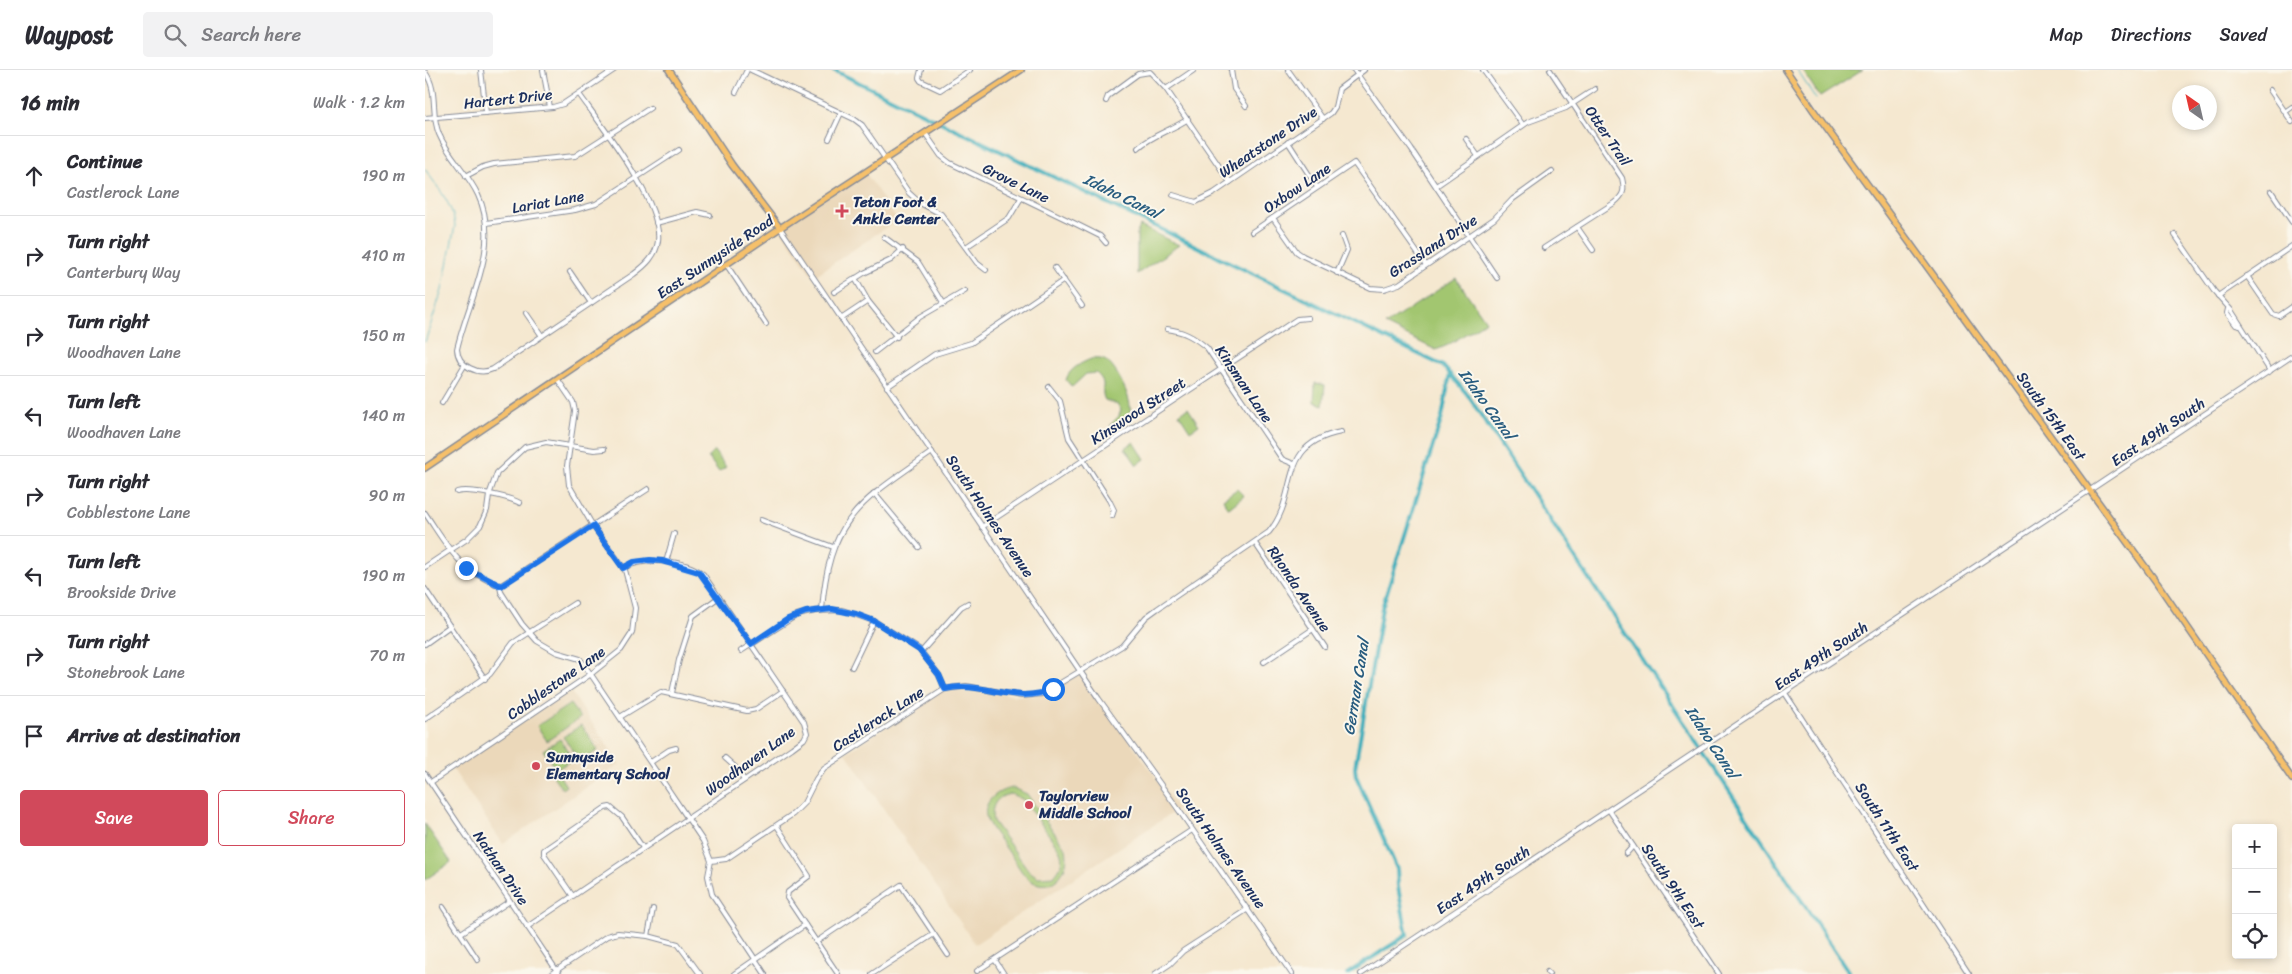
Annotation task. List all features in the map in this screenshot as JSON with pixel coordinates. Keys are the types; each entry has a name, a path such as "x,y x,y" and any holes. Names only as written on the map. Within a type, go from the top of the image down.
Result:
{"main road":[{"name":"South Holmes Avenue","path":"669,70 732,165 780,228"},
{"name":"East Sunnyside Road","path":"425,468 558,380 726,264 1021,70"},
{"name":"South 15th East","path":"1786,70 2090,491 2292,779"}],"street":[{"path":"481,70 486,113"},
{"path":"543,70 550,107"},
{"name":"Hartert Drive","path":"425,118 550,107 563,104 613,70"},
{"path":"736,92 747,70"},
{"path":"751,70 862,125 914,198 941,214 977,263 987,270"},
{"path":"921,70 919,78 921,82 940,90 970,70"},
{"path":"1166,89 1194,70"},
{"path":"1231,70 1234,89 1246,106"},
{"path":"1288,70 1323,119"},
{"path":"1354,70 1436,186 1497,278"},
{"name":"Wheatstone Drive","path":"1173,195 1186,201 1198,202 1230,182 1323,119 1335,107 1341,87 1364,70"},
{"path":"1483,70 1523,125"},
{"name":"Otter Trail","path":"1551,70 1623,178 1625,187 1620,198 1577,227"},
{"path":"425,72 433,87 435,117 439,136 477,193 486,223 485,256 457,350 463,364 480,371 489,370 634,274 650,260 658,241 656,223 651,207 637,179 579,94"},
{"path":"1106,101 1108,96 1142,72 1150,72 1166,89 1188,119 1230,182"},
{"path":"1436,186 1523,125 1533,119 1558,112 1595,89"},
{"path":"2270,90 2292,122"},
{"path":"467,176 483,167 494,164 575,156 650,108"},
{"path":"2285,112 2292,108"},
{"path":"829,139 841,113"},
{"path":"1138,148 1155,136 1165,133 1188,119"},
{"name":"Grove Lane","path":"925,133 941,156 950,163 1093,232 1106,243"},
{"path":"1466,138 1478,156"},
{"path":"1288,142 1317,187"},
{"name":"Lariat Lane","path":"486,223 587,207 608,198 679,150"},
{"name":"Oxbow Lane","path":"1252,232 1354,163 1426,265"},
{"name":"Grassland Drive","path":"1273,218 1297,252 1370,288 1384,289 1399,284 1494,219 1513,199 1552,171"},
{"path":"2271,192 2292,222"},
{"path":"966,247 1009,218 1021,198"},
{"path":"656,223 697,212 710,215"},
{"path":"1544,248 1577,227 1593,250"},
{"name":"South Holmes Avenue","path":"780,228 1081,672 1292,974"},
{"path":"1337,273 1347,250 1342,236"},
{"path":"2175,236 2218,296 2228,309 2231,310 2239,326 2270,371"},
{"path":"884,237 903,249 925,270 944,304"},
{"path":"2218,296 2292,246"},
{"path":"834,292 855,278 891,260 903,249"},
{"path":"726,264 766,324"},
{"path":"1055,268 1081,306"},
{"path":"570,272 591,302"},
{"path":"2247,276 2273,314 2279,316 2292,307"},
{"path":"855,278 868,301 897,337"},
{"path":"887,387 935,354 971,343 1064,280"},
{"path":"875,352 897,337 920,317 965,291"},
{"path":"841,319 868,301"},
{"path":"526,313 542,336"},
{"name":"Kinswood Street","path":"982,527 1297,319 1308,318"},
{"name":"Kinsman Lane","path":"1167,329 1178,330 1198,340 1207,348 1282,458 1294,464"},
{"name":"East 49th South","path":"1361,974 2292,356"},
{"path":"442,403 463,364"},
{"name":"Cobblestone Lane","path":"431,782 591,674 621,650 632,633 635,608 623,568 593,526 569,485 567,466 575,411 573,402 558,380"},
{"path":"1049,387 1060,401 1069,438 1082,462 1109,500 1114,510 1113,516"},
{"name":"Castlerock Lane","path":"711,861 726,859 799,810 824,768 945,689 966,686 1014,696 1033,696 1053,689 1122,646 1146,617 1269,532 1280,517 1294,464 1310,445 1327,434 1341,432"},
{"path":"425,567 460,544 480,526 487,510 489,494 494,479 501,468 529,445 546,442 594,450 604,449"},
{"path":"822,610 824,586 833,547 853,513 874,493 932,452"},
{"path":"501,586 648,489"},
{"path":"457,492 464,490 489,494 520,503"},
{"path":"874,493 919,547"},
{"path":"425,513 450,550 466,568 501,586"},
{"path":"761,520 833,547"},
{"path":"666,562 674,534"},
{"name":"Rhonda Avenue","path":"1255,543 1325,647"},
{"name":"Woodhaven Lane","path":"527,927 792,748 804,739 807,733 806,726 783,691 719,597 699,572 666,562 642,560 623,568"},
{"path":"501,586 501,592 529,633 544,647 580,659 651,762 708,850 711,861 708,876 712,894 765,974"},
{"path":"425,589 485,679"},
{"path":"672,693 679,660 693,616 719,597"},
{"path":"425,719 485,679 494,670 508,648 575,603"},
{"path":"922,651 961,608 968,603"},
{"path":"741,651 788,619 806,612 842,610 874,621 922,651 939,675 945,689"},
{"path":"852,666 874,621"},
{"path":"425,644 450,626"},
{"path":"1264,662 1313,629"},
{"path":"620,717 657,693 672,693 747,711 756,709 783,691"},
{"name":"South 11th East","path":"1785,693 1969,974"},
{"path":"651,762 669,750 676,748"},
{"path":"725,758 735,767 744,780"},
{"name":"Nathan Drive","path":"425,774 558,972"},
{"path":"572,895 544,854 544,850 605,808 611,807 618,812 643,848"},
{"name":"South 9th East","path":"1609,810 1719,974"},
{"path":"777,826 809,876 786,895 838,974"},
{"path":"977,971 1193,830"},
{"path":"1626,854 1633,846"},
{"path":"816,942 901,885 948,955"},
{"path":"461,933 510,901"},
{"path":"443,908 478,960"},
{"path":"648,936 653,909"},
{"path":"1155,974 1170,964 1183,951 1247,909"},
{"path":"735,974 805,925"},
{"path":"551,974 558,972 611,934 626,933 648,936 678,944 700,974"},
{"path":"873,974 934,934"},
{"path":"995,960 1005,974"}],"shaded area":[{"path":"865,172 897,220 813,277 780,228"},
{"name":"Taylorview Middle School","path":"1081,672 1178,809 975,944 846,753 945,689 966,686 1014,696 1042,694"},
{"name":"Sunnyside Elementary School","path":"569,689 620,764 503,844 452,768"}],"green space":[{"path":"1863,70 1820,97 1803,71"},
{"path":"1140,226 1179,245 1137,274 1137,233"},
{"path":"1456,278 1486,321 1448,345 1436,350 1385,325"},
{"path":"1091,359 1106,361 1115,370 1127,393 1130,413 1122,423 1111,427 1111,424 1119,416 1121,410 1118,405 1105,400 1102,380 1096,373 1086,374 1072,387 1066,380 1073,370"},
{"path":"1315,383 1325,385 1323,405 1314,402"},
{"path":"1188,408 1199,425 1190,431 1179,414"},
{"path":"1134,442 1145,459 1137,465 1125,448"},
{"path":"714,451 726,467 719,472 708,457"},
{"path":"1237,489 1244,496 1229,508 1223,499"},
{"path":"570,704 580,718 547,741 537,726"},
{"path":"581,725 598,750 581,762 563,737"},
{"path":"560,739 573,759 556,770 543,750"},
{"path":"556,770 566,786 562,789 551,773"},
{"path":"1013,788 1027,794 1066,849 1066,864 1059,877 1053,882 1039,884 1031,881 1019,868 988,822 986,815 987,804 995,795","holes":["1011,794 1024,800 1061,853 1061,863 1053,876 1038,877 1029,871 993,821 993,807 1001,797"]},
{"path":"425,824 451,862 425,880"}],"waterway":[{"name":"Idaho Canal","path":"833,70 1443,366 1467,394 1850,974"},
{"path":"1797,70 1816,99"},
{"path":"425,169 448,203 455,226 442,290 425,342"},
{"name":"German Canal","path":"1347,974 1407,935 1398,887 1397,869 1356,776 1355,768 1382,608 1442,417 1450,374"}],"place":[{"name":"Teton Foot & Ankle Center","path":"842,211"},
{"name":"Sunnyside Elementary School","path":"536,766"},
{"name":"Taylorview Middle School","path":"1029,805"}],"route":[{"path":"466,568 501,586 593,526 623,568 634,562 650,560 662,561 703,574 751,644 797,615 832,609 842,610 874,621 919,650 939,675 945,689 966,686 1014,696 1033,696 1053,689"}]}
